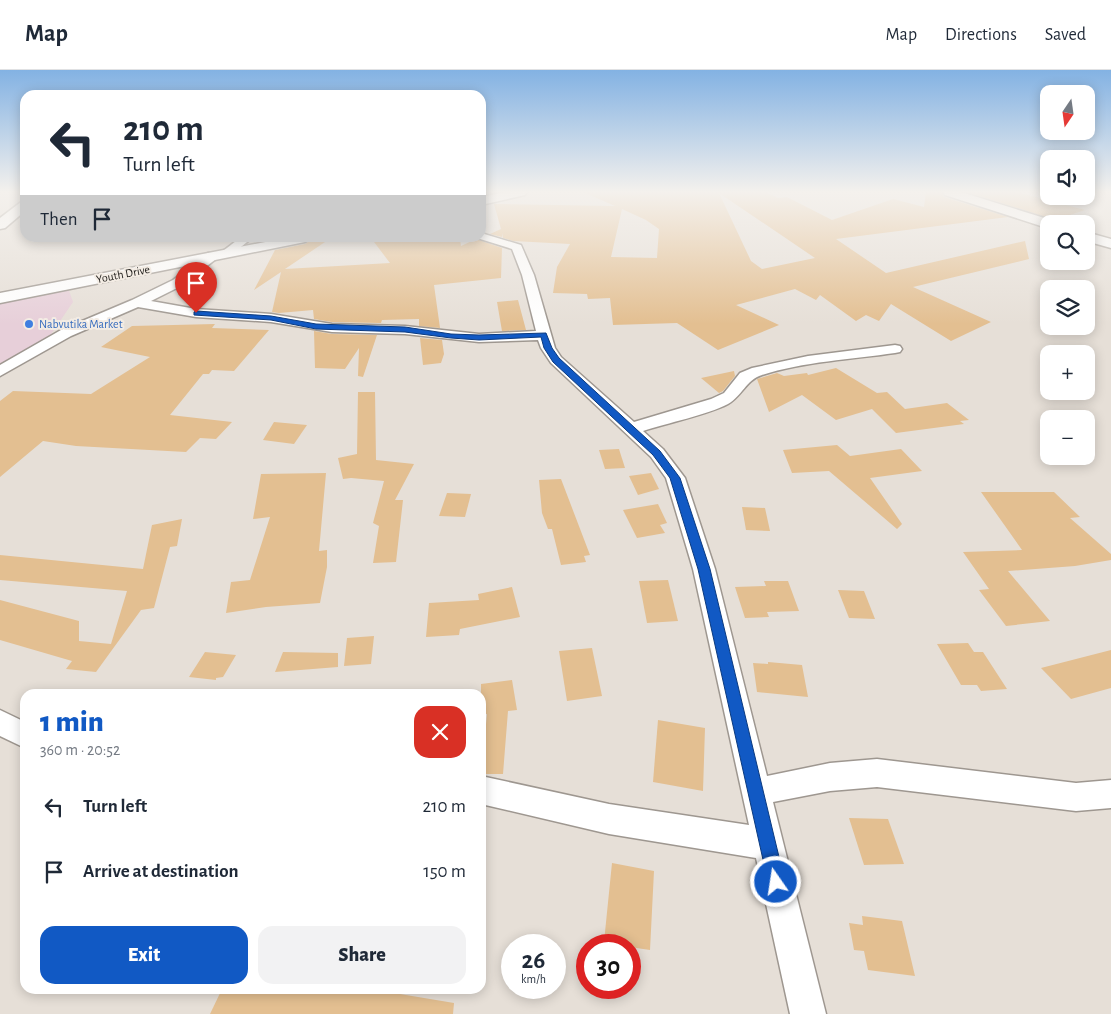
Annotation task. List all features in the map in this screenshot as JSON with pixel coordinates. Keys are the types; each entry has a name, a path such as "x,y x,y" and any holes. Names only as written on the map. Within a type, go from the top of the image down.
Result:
{"street":[{"path":"486,238 517,247 528,275 548,348 556,360 657,453 675,478 704,569 808,1014"},
{"path":"1095,239 1111,244"},
{"path":"0,371 66,333 137,303 177,283 240,242"},
{"name":"Youth Drive","path":"0,298 285,242"},
{"path":"137,303 196,313 271,318 332,328 405,330 479,338 544,335"},
{"path":"630,429 717,403 730,396 746,376 758,370 895,349"},
{"path":"0,722 20,733"},
{"path":"755,792 830,777 877,773 1076,797 1111,794"},
{"path":"486,791 609,819 768,844"}],"shaded area":[{"name":"Nabvutika Market","path":"67,285 73,302 43,346 0,368 0,298"}],"building":[{"path":"503,236 616,236 611,257 657,258 659,236 739,236 751,261 762,269 815,258 783,236 859,236 836,239 886,273 1025,241 1029,259 913,287 991,322 951,341 891,304 879,321 866,315 856,321 820,295 816,300 795,289 736,305 779,325 718,350 677,323 613,325 610,298 588,299 587,294 553,293 557,267 570,244 513,241 503,238"},
{"path":"308,242 325,242 285,269 390,263 374,242 460,242 461,246 470,242 485,242 502,248 501,278 434,285 440,328 419,326 419,319 382,320 381,323 332,322 314,319 313,310 272,312 281,272 254,290 275,250"},
{"path":"518,300 526,330 502,331 497,302"},
{"path":"215,324 212,328 269,330 234,371 212,370 209,374 203,374 170,415 232,422 216,439 200,438 186,452 76,446 43,441 0,477 0,401 13,391 91,394 150,357 101,347 132,326"},
{"path":"314,331 332,334 377,335 363,377 358,376 359,348 345,369 315,368"},
{"path":"420,338 442,340 444,354 441,363 423,365"},
{"path":"836,368 877,393 887,392 905,409 947,403 969,420 960,421 964,424 896,433 872,409 836,420 802,395 769,412 757,379 777,373 784,376 807,373 808,375"},
{"path":"734,371 735,376 723,391 719,393 701,378"},
{"path":"358,392 375,392 376,460 414,464 395,500 403,500 396,562 373,563 379,526 373,523 384,481 343,479 338,458 357,454"},
{"path":"274,422 307,425 294,444 263,440"},
{"path":"837,445 850,456 901,449 922,471 870,478 902,524 897,529 829,471 792,473 783,450"},
{"path":"619,449 625,468 605,469 599,450"},
{"path":"326,473 319,551 327,550 327,567 320,603 266,607 226,613 231,582 250,580 270,517 253,519 261,474"},
{"path":"651,473 659,489 638,495 629,476"},
{"path":"561,479 590,555 584,556 586,562 561,565 552,529 548,529 542,513 539,480"},
{"path":"981,492 1054,492 1080,517 1070,518 1111,554 1111,560 1075,566 1008,571 1050,621 1006,626 979,590 989,589 963,552 1022,550"},
{"path":"447,493 471,494 465,517 439,516"},
{"path":"658,504 667,523 660,525 665,533 637,538 623,510"},
{"path":"742,507 765,508 770,531 746,530"},
{"path":"182,519 177,546 170,547 154,608 141,610 96,672 66,669 72,661 0,640 0,600 79,621 79,641 111,644 127,591 0,580 0,555 143,569 152,525"},
{"path":"668,580 678,621 647,623 639,581"},
{"path":"764,581 788,581 799,611 767,612 769,617 745,618 735,587 766,586"},
{"path":"512,587 520,617 460,629 459,635 426,637 429,603 479,600 478,594"},
{"path":"838,590 864,591 875,619 849,618"},
{"path":"374,636 371,664 344,666 347,638"},
{"path":"968,643 974,652 983,652 1007,689 981,691 977,685 961,685 937,644"},
{"path":"592,648 602,696 567,701 559,651"},
{"path":"1111,650 1111,688 1071,699 1041,668"},
{"path":"205,652 236,655 223,677 216,678 216,680 189,677"},
{"path":"283,652 338,653 338,667 275,672"},
{"path":"768,662 802,665 808,697 757,692 753,663 768,664"},
{"path":"512,680 517,710 508,711 503,774 486,774 486,689 481,689 481,684"},
{"path":"658,720 705,728 703,791 653,782"},
{"path":"849,818 888,819 904,864 864,865"},
{"path":"612,863 654,871 650,950 641,949 641,934 605,934"},
{"path":"862,916 902,921 915,976 868,970 864,951 854,950 849,923 863,925"},
{"path":"220,994 400,994 454,1003 453,1014 210,1014"}],"place":[{"name":"Nabvutika Market","path":"29,324"}],"route":[{"path":"196,313 271,318 316,327 405,330 479,338 544,335 548,348 556,360 595,398 657,453 675,478 704,569 776,882"}]}
